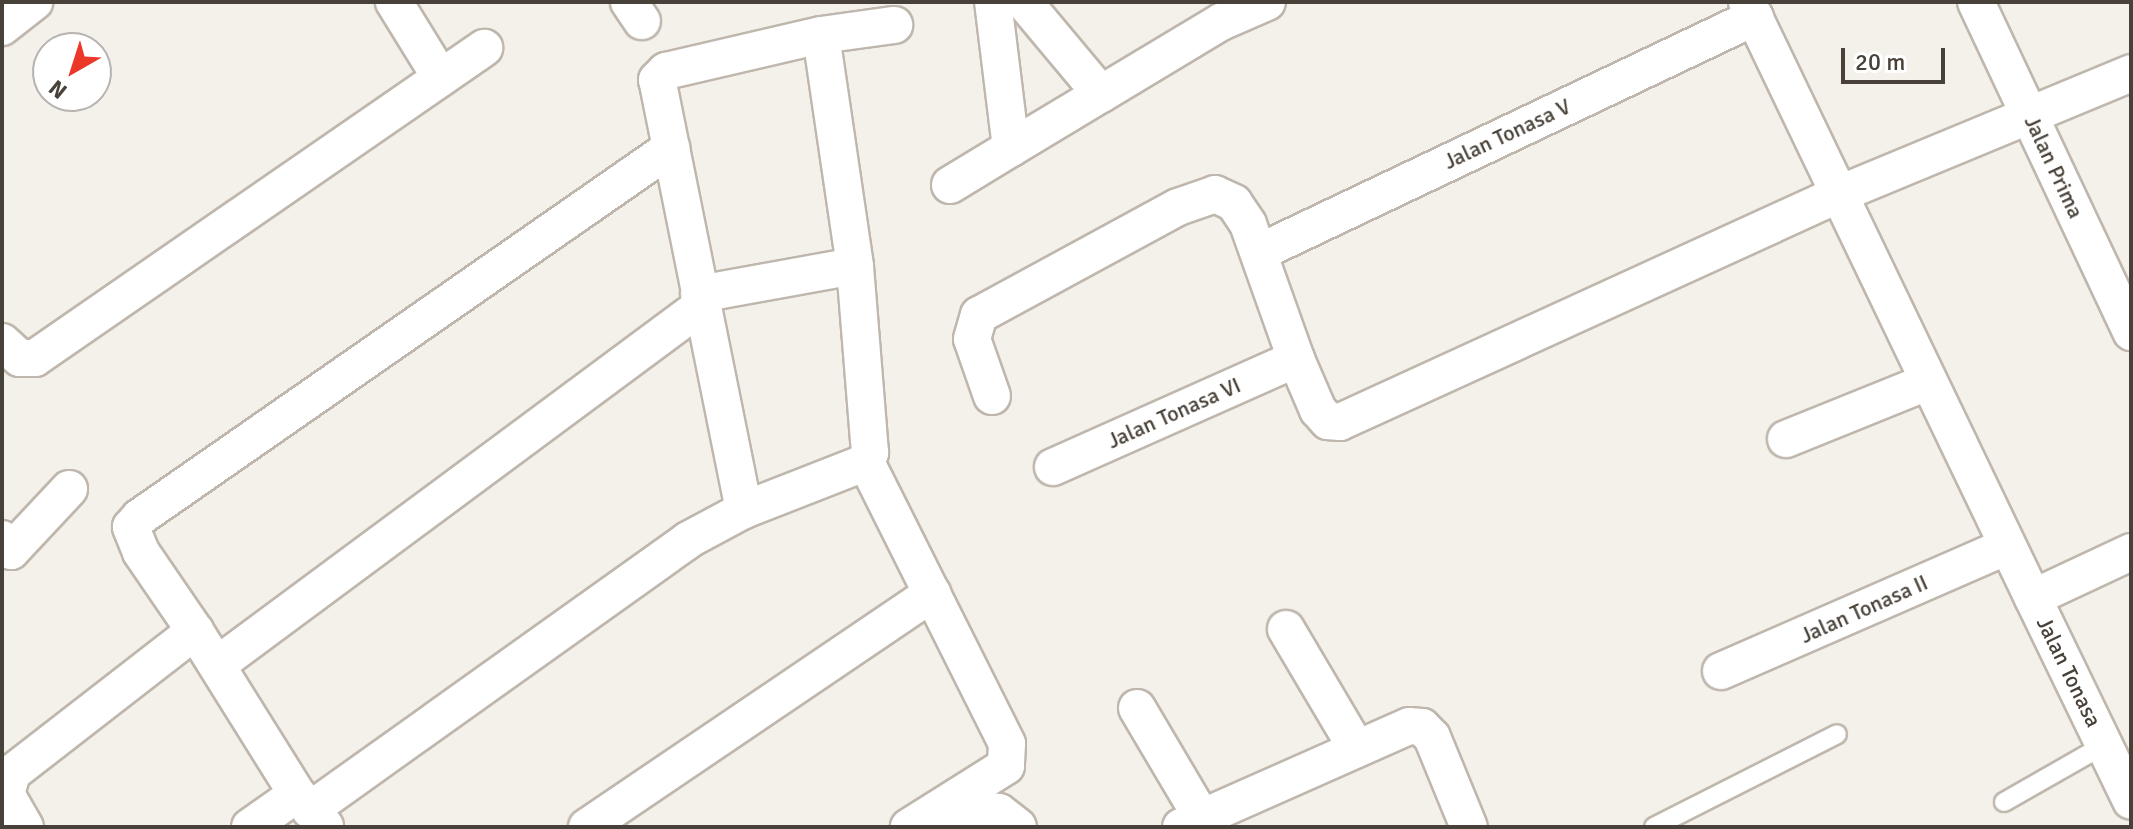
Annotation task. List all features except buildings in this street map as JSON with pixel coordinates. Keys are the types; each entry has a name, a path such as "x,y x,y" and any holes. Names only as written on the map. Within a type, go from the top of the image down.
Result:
{"street":[{"path":"2,27 34,2"},
{"path":"394,2 441,78"},
{"path":"993,2 1011,148"},
{"path":"1024,2 1101,94"},
{"path":"950,185 1221,22 1267,2"},
{"name":"Jalan Prima","path":"1976,2 2131,332"},
{"path":"1751,10 1837,195 2033,598"},
{"name":"Jalan Tonasa V","path":"1260,252 1751,10"},
{"path":"744,510 657,86 661,74 821,35 894,25"},
{"path":"250,827 311,810 688,540 744,510 866,462 870,453 855,266 821,35"},
{"path":"2,342 20,358 35,358 484,48"},
{"path":"992,396 972,339 975,324 987,308 1178,207 1215,194 1234,203 1260,252 1296,359 1318,410 1328,421 1340,422 1837,195 2131,73"},
{"path":"311,810 132,536 131,527 140,517 671,148"},
{"path":"217,665 700,300 855,266"},
{"name":"Jalan Tonasa VI","path":"1053,467 1296,359"},
{"path":"1786,439 1927,382"},
{"path":"866,462 1007,744 1006,766 909,827"},
{"path":"5,550 69,489"},
{"name":"Jalan Tonasa II","path":"1721,671 2007,546"},
{"name":"Jalan Tonasa","path":"2131,552 2033,598 2131,801"},
{"path":"587,827 932,593"},
{"path":"1286,629 1357,749"},
{"path":"25,827 6,794 12,773 195,631"},
{"path":"1137,708 1191,822 1409,726 1422,727 1432,737 1469,827"},
{"path":"962,827 988,811 999,812 1018,827"}],"lane":[{"path":"1654,827 1837,734"},
{"path":"2004,802 2104,745"}]}
